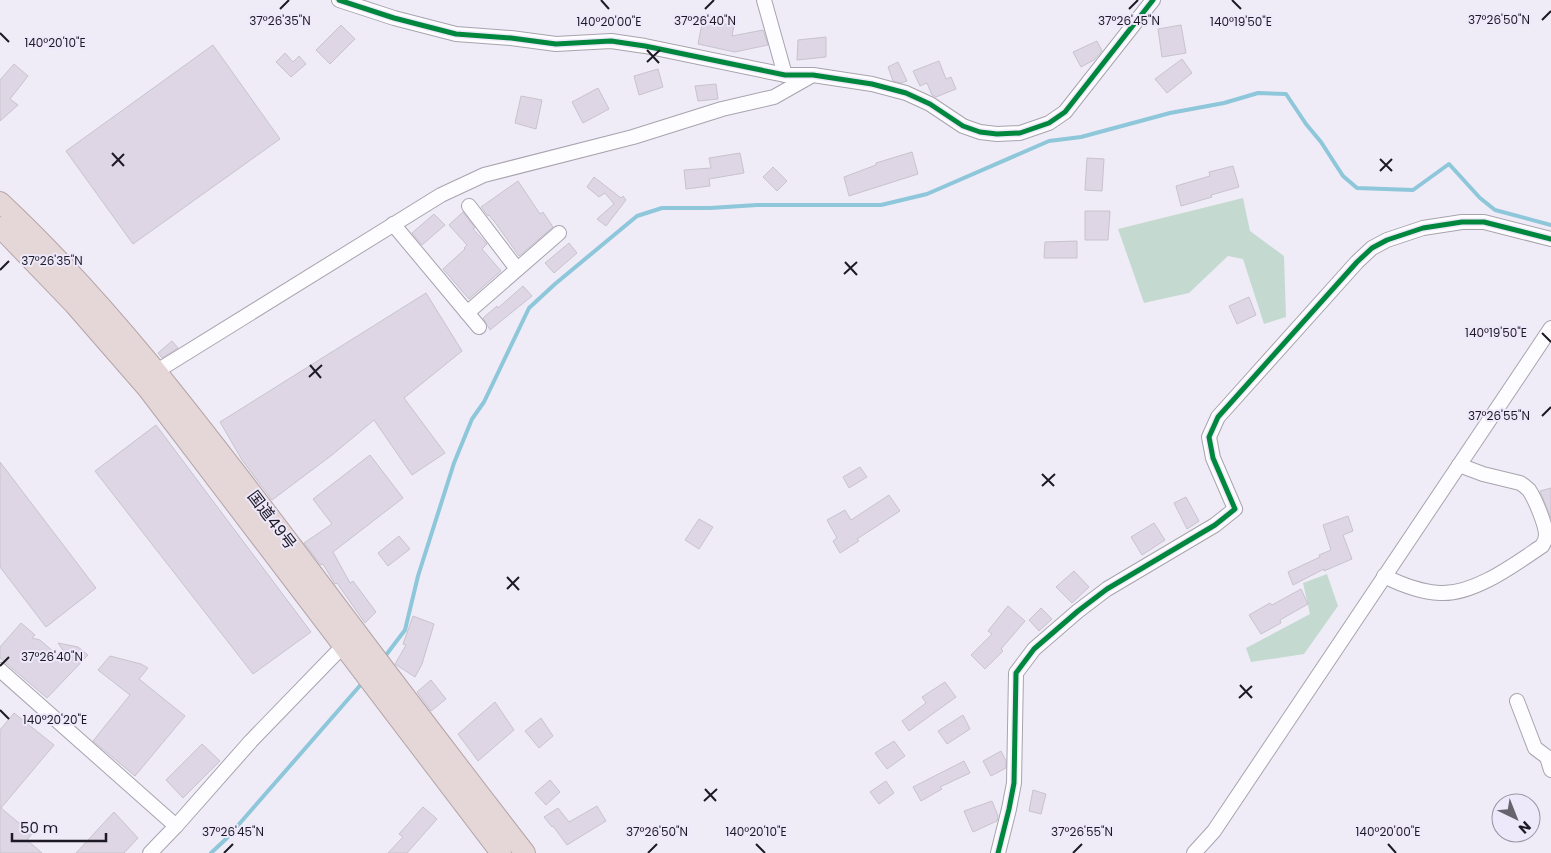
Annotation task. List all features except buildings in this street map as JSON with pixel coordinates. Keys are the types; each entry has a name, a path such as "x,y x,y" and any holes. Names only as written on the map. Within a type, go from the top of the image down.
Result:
{"highway":[{"name":"国道49号","path":"0,202 53,255 157,371 525,853"},
{"name":"国道49号","path":"0,227 74,304 148,389 501,853"}],"street":[{"path":"338,0 394,18 456,34 556,44 611,40 785,76 812,75 872,84 906,93 930,104 963,126 980,132 997,134 1020,133 1049,123 1064,112 1153,0"},
{"path":"764,0 785,76"},
{"path":"157,371 441,195 484,176 633,138 722,109 774,97 812,75"},
{"path":"469,206 517,269"},
{"path":"998,853 1010,809 1014,783 1016,673 1034,649 1107,589 1215,525 1235,509 1213,458 1209,437 1218,417 1339,282 1372,248 1387,240 1423,228 1462,222 1484,222 1551,240"},
{"path":"394,224 479,327"},
{"path":"467,313 559,233"},
{"path":"1194,853 1214,831 1551,328"},
{"path":"1384,576 1403,586 1441,593 1458,591 1483,582 1506,570 1542,546 1546,534 1530,492 1525,486 1459,465"},
{"path":"150,853 251,741 343,646"},
{"path":"0,670 176,826"},
{"path":"1517,701 1534,748 1546,757 1551,770"}],"green space":[{"path":"1243,198 1250,231 1284,256 1286,317 1264,324 1243,259 1228,256 1189,293 1144,303 1118,229"},
{"path":"1327,574 1338,606 1304,654 1251,662 1246,648 1310,614 1303,583"}],"waterway":[{"path":"383,659 405,630 418,576 454,463 472,419 484,402 529,308 637,216 662,208 710,208 757,205 881,205 927,194 1049,141 1081,137 1170,113 1224,103 1258,93 1286,94 1343,176 1357,188 1413,190 1449,164 1480,198 1495,210 1551,225"},
{"path":"211,853 227,838 364,681"}],"cycle path":[{"path":"339,0 394,18 456,34 556,44 611,41 645,46 785,75 813,75 872,84 906,93 930,104 963,126 980,132 997,134 1020,133 1049,123 1065,112 1153,0"},
{"path":"998,853 1014,783 1016,673 1034,649 1107,589 1215,525 1235,509 1213,458 1209,437 1218,417 1357,262 1372,248 1387,240 1423,228 1462,222 1484,222 1551,239"}]}
